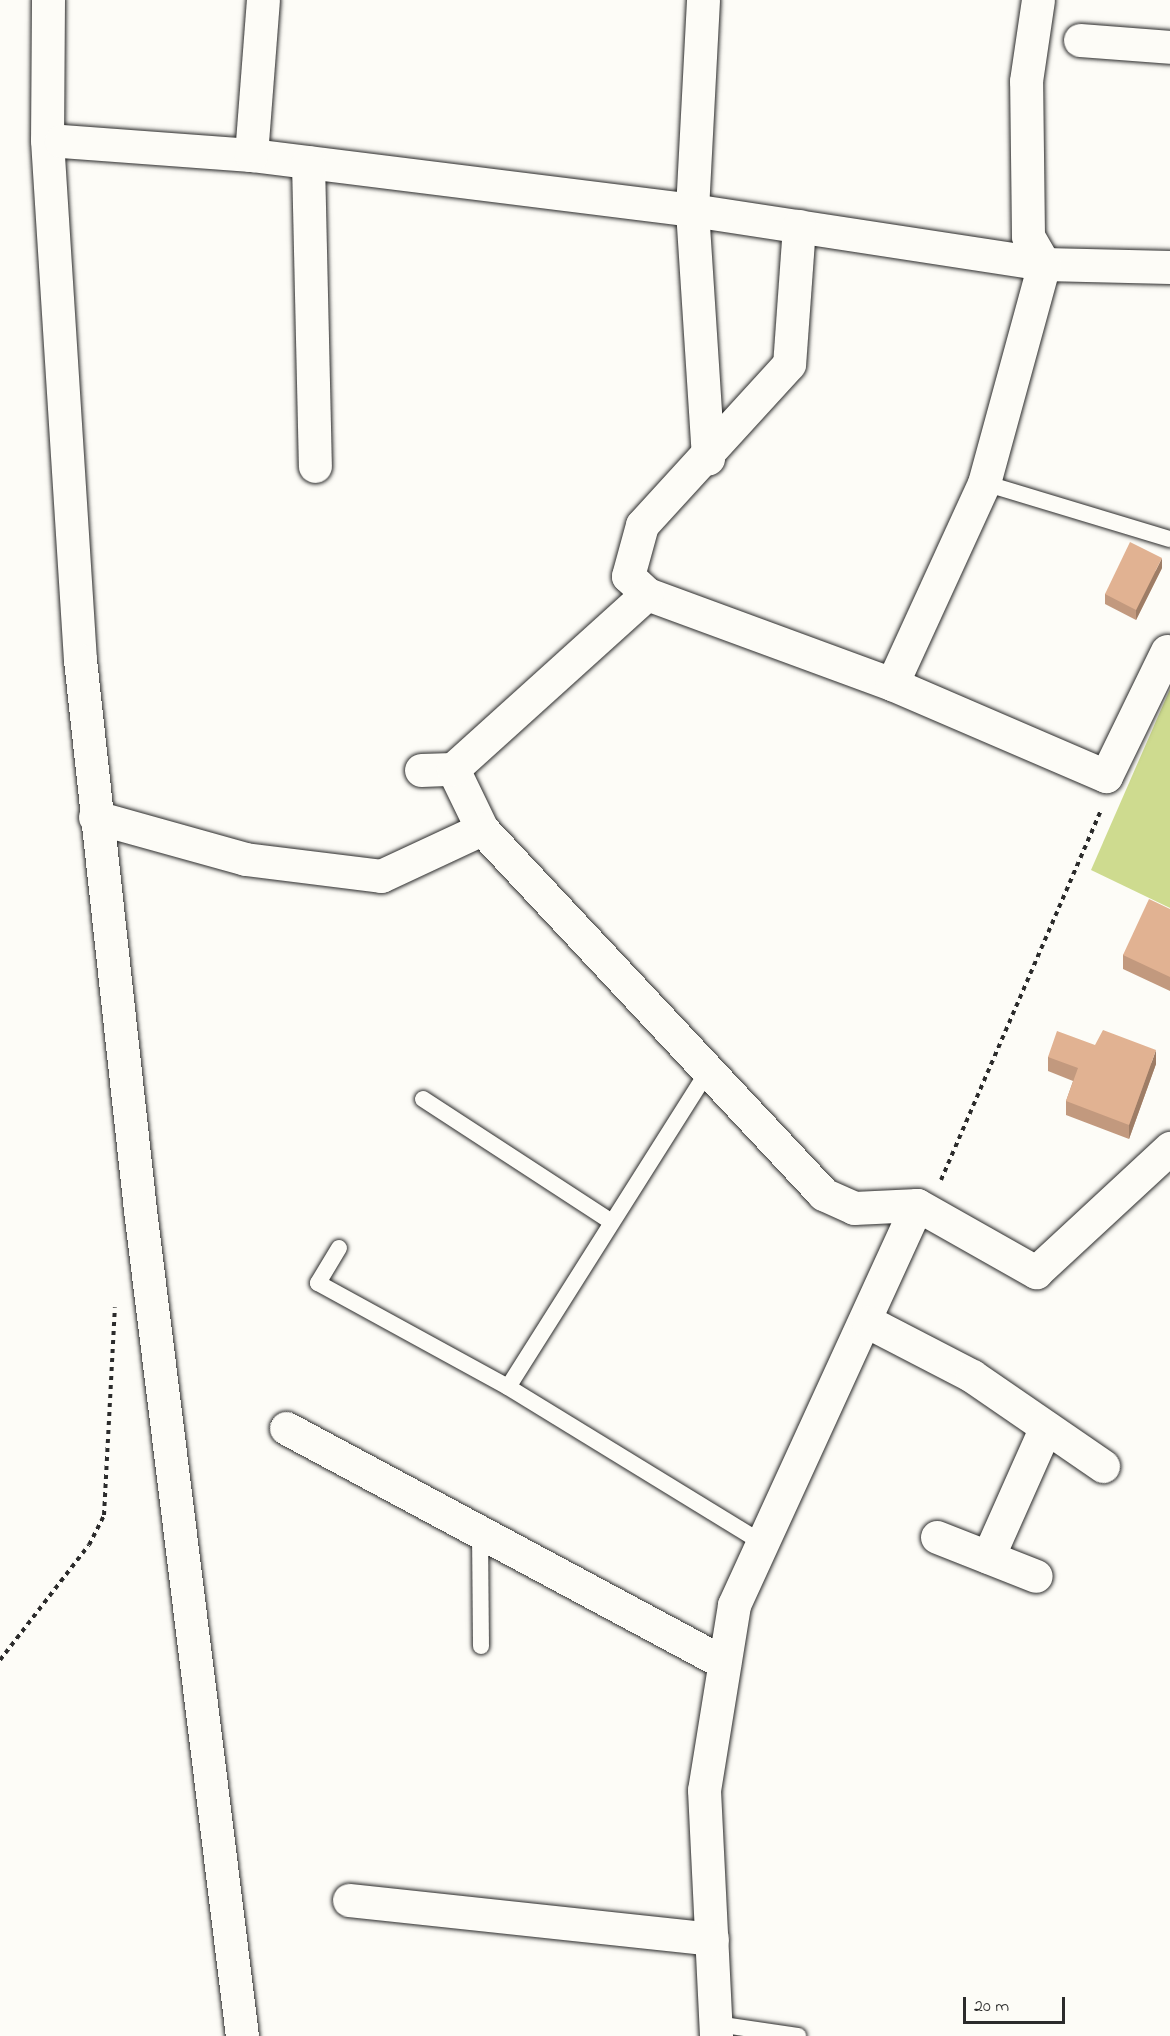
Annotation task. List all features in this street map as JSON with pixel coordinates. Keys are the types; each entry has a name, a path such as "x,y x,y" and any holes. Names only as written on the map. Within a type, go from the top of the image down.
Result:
{"street":[{"path":"48,0 47,140 69,510 95,817 242,2036"},
{"path":"251,155 263,0"},
{"path":"703,0 693,210 708,458"},
{"path":"892,684 984,483 1044,264 1028,236 1026,81 1038,0"},
{"path":"1080,40 1170,47"},
{"path":"61,141 251,155 693,210 1044,264 1170,267"},
{"path":"308,162 315,466"},
{"path":"799,226 789,364 708,458 642,525 628,576 646,594 892,684 1106,776 1169,649"},
{"path":"421,770 453,769 646,594"},
{"path":"453,769 482,830 706,1074 823,1194 854,1208 922,1208 1036,1272 1170,1148"},
{"path":"95,817 245,859 381,876 482,830"},
{"path":"717,2030 704,1790 734,1605 761,1542 922,1208"},
{"path":"868,1322 972,1376 1103,1466"},
{"path":"988,1557 1046,1427"},
{"path":"286,1428 724,1663"},
{"path":"937,1537 1036,1576"},
{"path":"349,1900 712,1939"}],"lane":[{"path":"984,483 1170,539"},
{"path":"508,1387 610,1221 706,1074"},
{"path":"423,1099 610,1221"},
{"path":"339,1248 318,1283 508,1387 761,1542"},
{"path":"480,1532 481,1646"},
{"path":"717,2030 798,2036"}],"path":[{"path":"922,1208 1115,778 1106,776"},
{"path":"0,1660 89,1545 104,1515 116,1300"}],"green space":[{"path":"1170,689 1170,908 1091,870"}],"building":[{"path":"1130,542 1162,558 1136,610 1105,594"},
{"path":"1149,899 1170,909 1170,977 1123,955"},
{"path":"1103,1030 1156,1050 1129,1125 1066,1101 1078,1068 1048,1057 1057,1031 1095,1045"}]}
